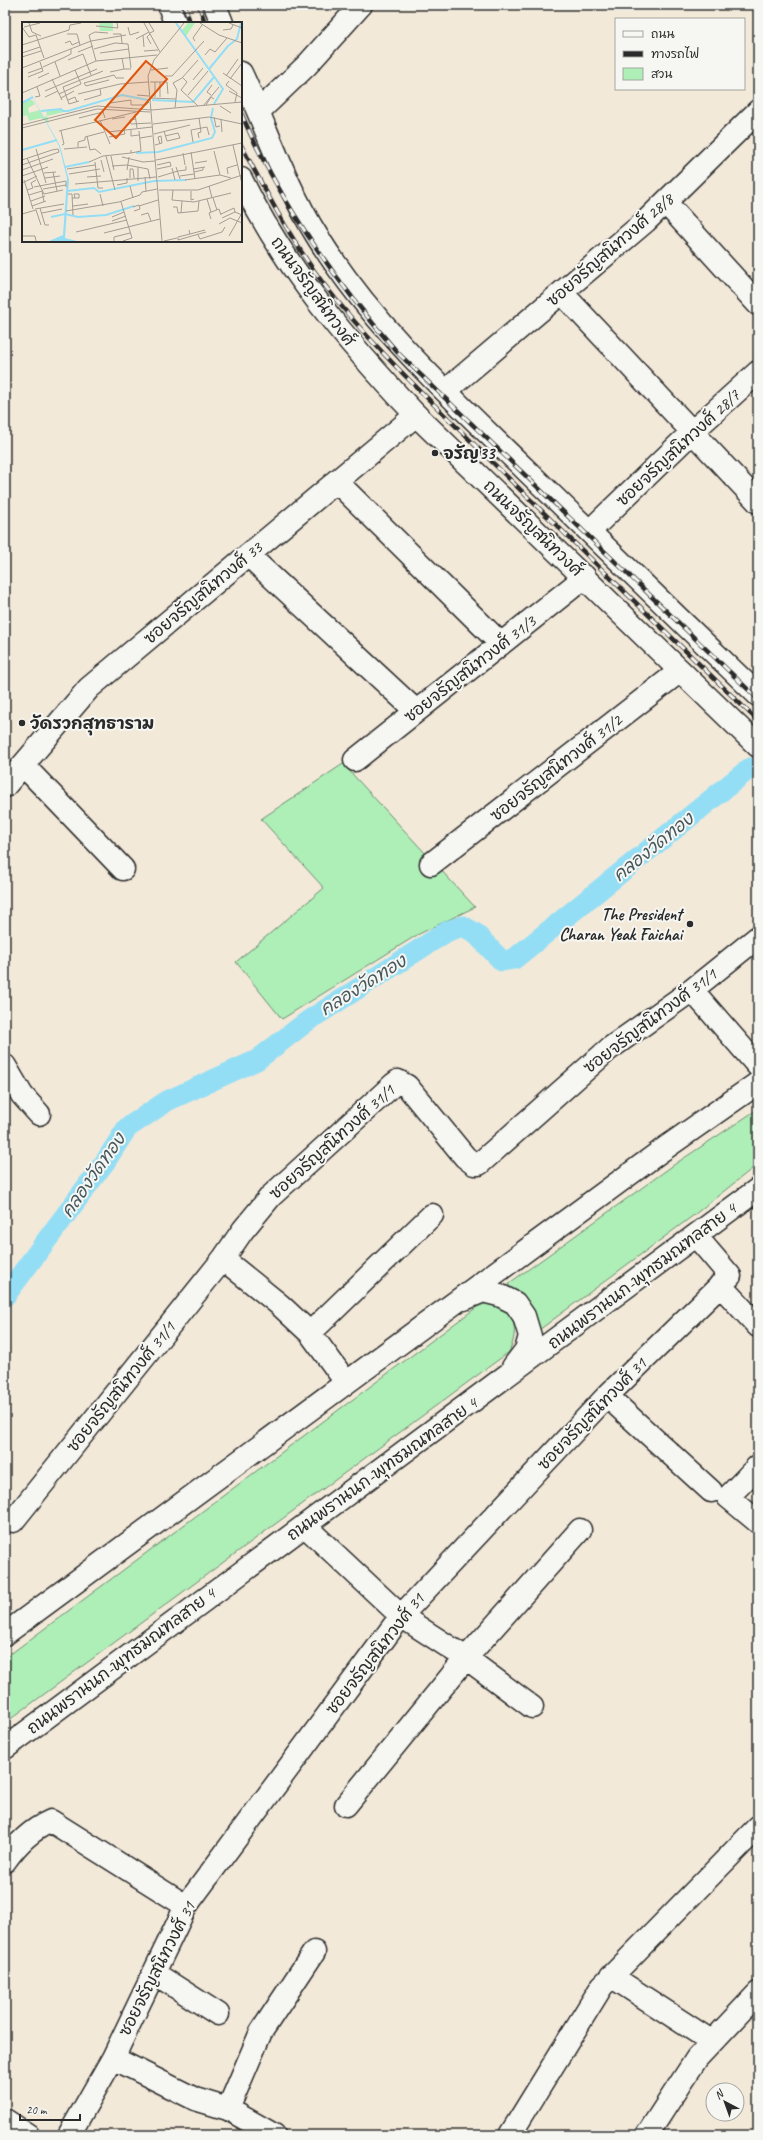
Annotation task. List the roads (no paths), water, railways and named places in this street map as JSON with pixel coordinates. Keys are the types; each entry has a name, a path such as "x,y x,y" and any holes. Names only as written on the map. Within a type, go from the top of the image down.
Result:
{"street":[{"path":"170,5 175,22"},
{"path":"215,5 222,22"},
{"path":"261,117 361,5"},
{"name":"ถนนจรัญสนิทวงศ์","path":"242,75 261,117 279,164 296,200 318,237 361,298 389,331 475,421 758,695"},
{"name":"ซอยจรัญสนิทวงศ์ 28/8","path":"456,382 666,203 758,111"},
{"name":"ถนนจรัญสนิทวงศ์","path":"261,117 310,200 366,280 395,316 456,382 598,523 758,676"},
{"name":"ถนนจรัญสนิทวงศ์","path":"242,177 327,296 365,341 465,444 758,727"},
{"name":"ถนนจรัญสนิทวงศ์","path":"242,181 272,235 300,279 363,358 416,415 758,746"},
{"path":"666,203 758,304"},
{"path":"562,293 758,502"},
{"name":"ซอยจรัญสนิทวงศ์ 28/7","path":"598,523 692,432 758,372"},
{"name":"ซอยจรัญสนิทวงศ์ 33","path":"5,786 89,688 416,415"},
{"path":"336,481 500,644"},
{"path":"248,555 416,711"},
{"name":"ซอยจรัญสนิทวงศ์ 31/3","path":"355,760 585,577"},
{"name":"ซอยจรัญสนิทวงศ์ 31/2","path":"431,864 680,671"},
{"path":"23,765 123,869"},
{"name":"ซอยจรัญสนิทวงศ์ 31/1","path":"13,1521 223,1259 243,1230 271,1196 394,1084 398,1081 407,1086 465,1157 474,1164 479,1164 609,1049 692,990 758,937"},
{"path":"692,990 758,1066"},
{"path":"5,1066 22,1095 39,1114"},
{"path":"5,1634 455,1302 758,1083"},
{"name":"ถนนพรานนก-พุทธมณฑลสาย 4","path":"5,1748 758,1189"},
{"path":"310,1333 432,1215"},
{"name":"ซอยจรัญสนิทวงศ์ 31","path":"69,2135 113,2058 186,1906 401,1616 607,1396 730,1276 696,1236"},
{"path":"223,1259 280,1305 310,1333 346,1382"},
{"path":"720,1285 758,1326"},
{"path":"455,1302 483,1291 499,1295 515,1303 524,1316 530,1336 526,1350 504,1378"},
{"path":"607,1396 711,1491"},
{"path":"758,1466 728,1497 758,1522"},
{"path":"305,1526 401,1616 466,1658 532,1707"},
{"path":"346,1805 466,1658 580,1530"},
{"path":"5,1861 16,1845 32,1831 51,1821 186,1906"},
{"path":"510,2135 602,1986 758,1827"},
{"path":"228,2109 261,2032 314,1952"},
{"path":"154,1972 218,2014"},
{"path":"611,1976 711,2041"},
{"path":"647,2135 697,2058 711,2041 758,1993"},
{"path":"113,2058 195,2099 228,2109 274,2135"},
{"path":"5,2120 28,2135"}],"waterway":[{"name":"คลองวัดทอง","path":"5,1296 105,1162 127,1128 167,1101 257,1060 309,1020 448,931 463,926 475,933 502,961 514,959 750,768"}],"railway":[{"path":"185,5 190,22"},
{"path":"199,5 205,22"},
{"path":"242,115 273,178 310,239 352,298 398,353 758,699"},
{"path":"242,147 279,216 300,250 323,283 361,329 444,414 758,721"}],"place":[{"name":"จรัญ33","path":"435,453"},
{"name":"วัดรวกสุทธาราม","path":"22,723"},
{"name":"The President Charan Yeak Faichai","path":"690,924"}]}
